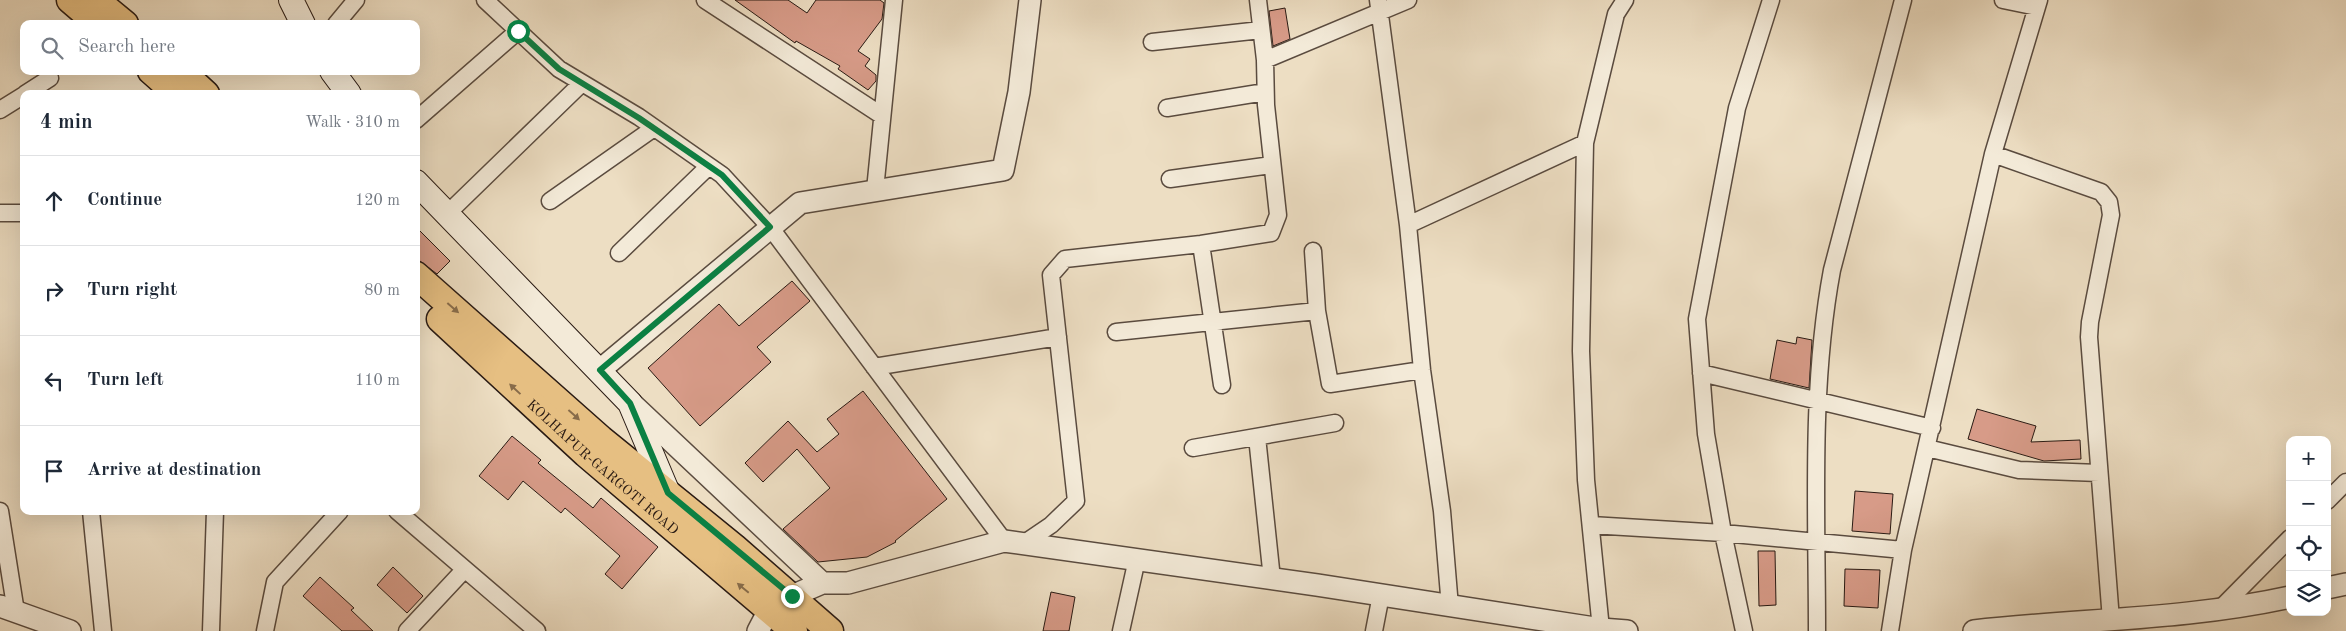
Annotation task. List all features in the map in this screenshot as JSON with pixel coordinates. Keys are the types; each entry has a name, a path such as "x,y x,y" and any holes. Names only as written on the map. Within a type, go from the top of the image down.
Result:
{"main road":[{"path":"70,0 94,17 107,20"},
{"path":"291,0 301,20"},
{"path":"155,75 172,90"},
{"path":"185,75 202,90"},
{"path":"335,75 346,90"},
{"path":"420,186 630,403 668,493"},
{"path":"420,279 601,439 792,596 830,631"},
{"name":"KOLHAPUR-GARGOTI ROAD","path":"420,302 764,621 794,631"}],"street":[{"path":"339,20 356,0"},
{"path":"485,0 559,69 654,128 722,175 770,227 874,367 1014,542 1601,629 1627,631"},
{"path":"705,0 881,115"},
{"path":"875,190 894,0"},
{"path":"600,370 800,203 1004,170 1019,92 1030,0"},
{"path":"764,621 792,596 822,583 848,583 1014,542 1051,525 1076,501 1051,275 1065,259 1201,244 1271,233 1278,215 1265,92 1258,0"},
{"path":"1264,60 1379,6 1408,0"},
{"path":"1601,629 1586,480 1581,351 1585,143 1616,14 1624,0"},
{"path":"1744,631 1723,533 1706,434 1698,319 1737,108 1771,0"},
{"path":"1817,631 1817,401 1823,333 1832,270 1903,0"},
{"path":"1890,631 1903,550 1993,154 2038,4 2003,0"},
{"path":"1379,6 1408,225 1422,370 1442,511 1450,607"},
{"path":"1152,42 1261,30"},
{"path":"420,117 518,31"},
{"path":"34,90 53,81"},
{"path":"446,215 582,83"},
{"path":"1168,108 1265,92"},
{"path":"0,110 20,97"},
{"path":"550,201 654,128"},
{"path":"1408,225 1585,143"},
{"path":"1993,154 2101,192 2108,202 2111,215 2090,322 2089,337 2111,620"},
{"path":"1170,179 1272,165"},
{"path":"619,253 709,166"},
{"path":"0,213 20,213"},
{"path":"1201,244 1222,385"},
{"path":"1313,251 1317,311 1330,384 1422,370"},
{"path":"1116,332 1317,311"},
{"path":"874,367 1058,337"},
{"path":"1701,373 1932,428"},
{"path":"630,403 822,583"},
{"path":"1193,448 1335,423"},
{"path":"1257,437 1272,579"},
{"path":"1927,448 2019,470 2099,473"},
{"path":"2331,496 2346,482"},
{"path":"0,511 8,609 70,631"},
{"path":"92,515 103,631"},
{"path":"211,631 215,515"},
{"path":"265,631 275,582 336,515"},
{"path":"402,515 537,631"},
{"path":"1591,525 1723,533 1903,550"},
{"path":"2220,609 2286,542"},
{"path":"1120,631 1137,559"},
{"path":"407,631 464,570"},
{"path":"2331,587 2346,584"},
{"path":"1374,631 1381,595"},
{"path":"1974,631 2220,609 2286,598"}],"building":[{"path":"735,0 788,0 807,13 816,0 880,0 884,3 882,19 858,51 870,59 865,66 876,75 876,81 868,90 838,69 840,66 796,41 795,43"},
{"path":"1285,8 1290,39 1273,46 1269,11"},
{"path":"420,231 450,261 437,274 420,261"},
{"path":"792,281 810,301 757,347 771,362 700,426 648,368 719,304 739,326"},
{"path":"1797,337 1812,340 1809,388 1770,379 1777,340 1796,344"},
{"path":"863,391 947,499 896,542 867,557 818,562 783,529 830,488 797,449 763,482 745,463 788,421 817,452 839,434 827,419"},
{"path":"1977,409 2036,426 2031,442 2080,440 2081,459 2044,461 1968,439"},
{"path":"512,436 541,460 538,463 593,508 601,498 658,547 622,589 605,574 620,556 565,508 561,513 523,481 508,500 479,476"},
{"path":"1855,491 1893,494 1890,534 1852,531"},
{"path":"1758,551 1775,551 1776,605 1759,606"},
{"path":"393,567 423,596 407,613 377,585"},
{"path":"1845,569 1880,570 1878,608 1844,606"},
{"path":"320,577 354,608 351,610 373,631 342,631 303,596"},
{"path":"1051,592 1075,597 1069,631 1043,631"}],"route":[{"path":"518,31 559,69 639,118 722,175 770,227 600,370 630,403 668,493 792,596"}]}
